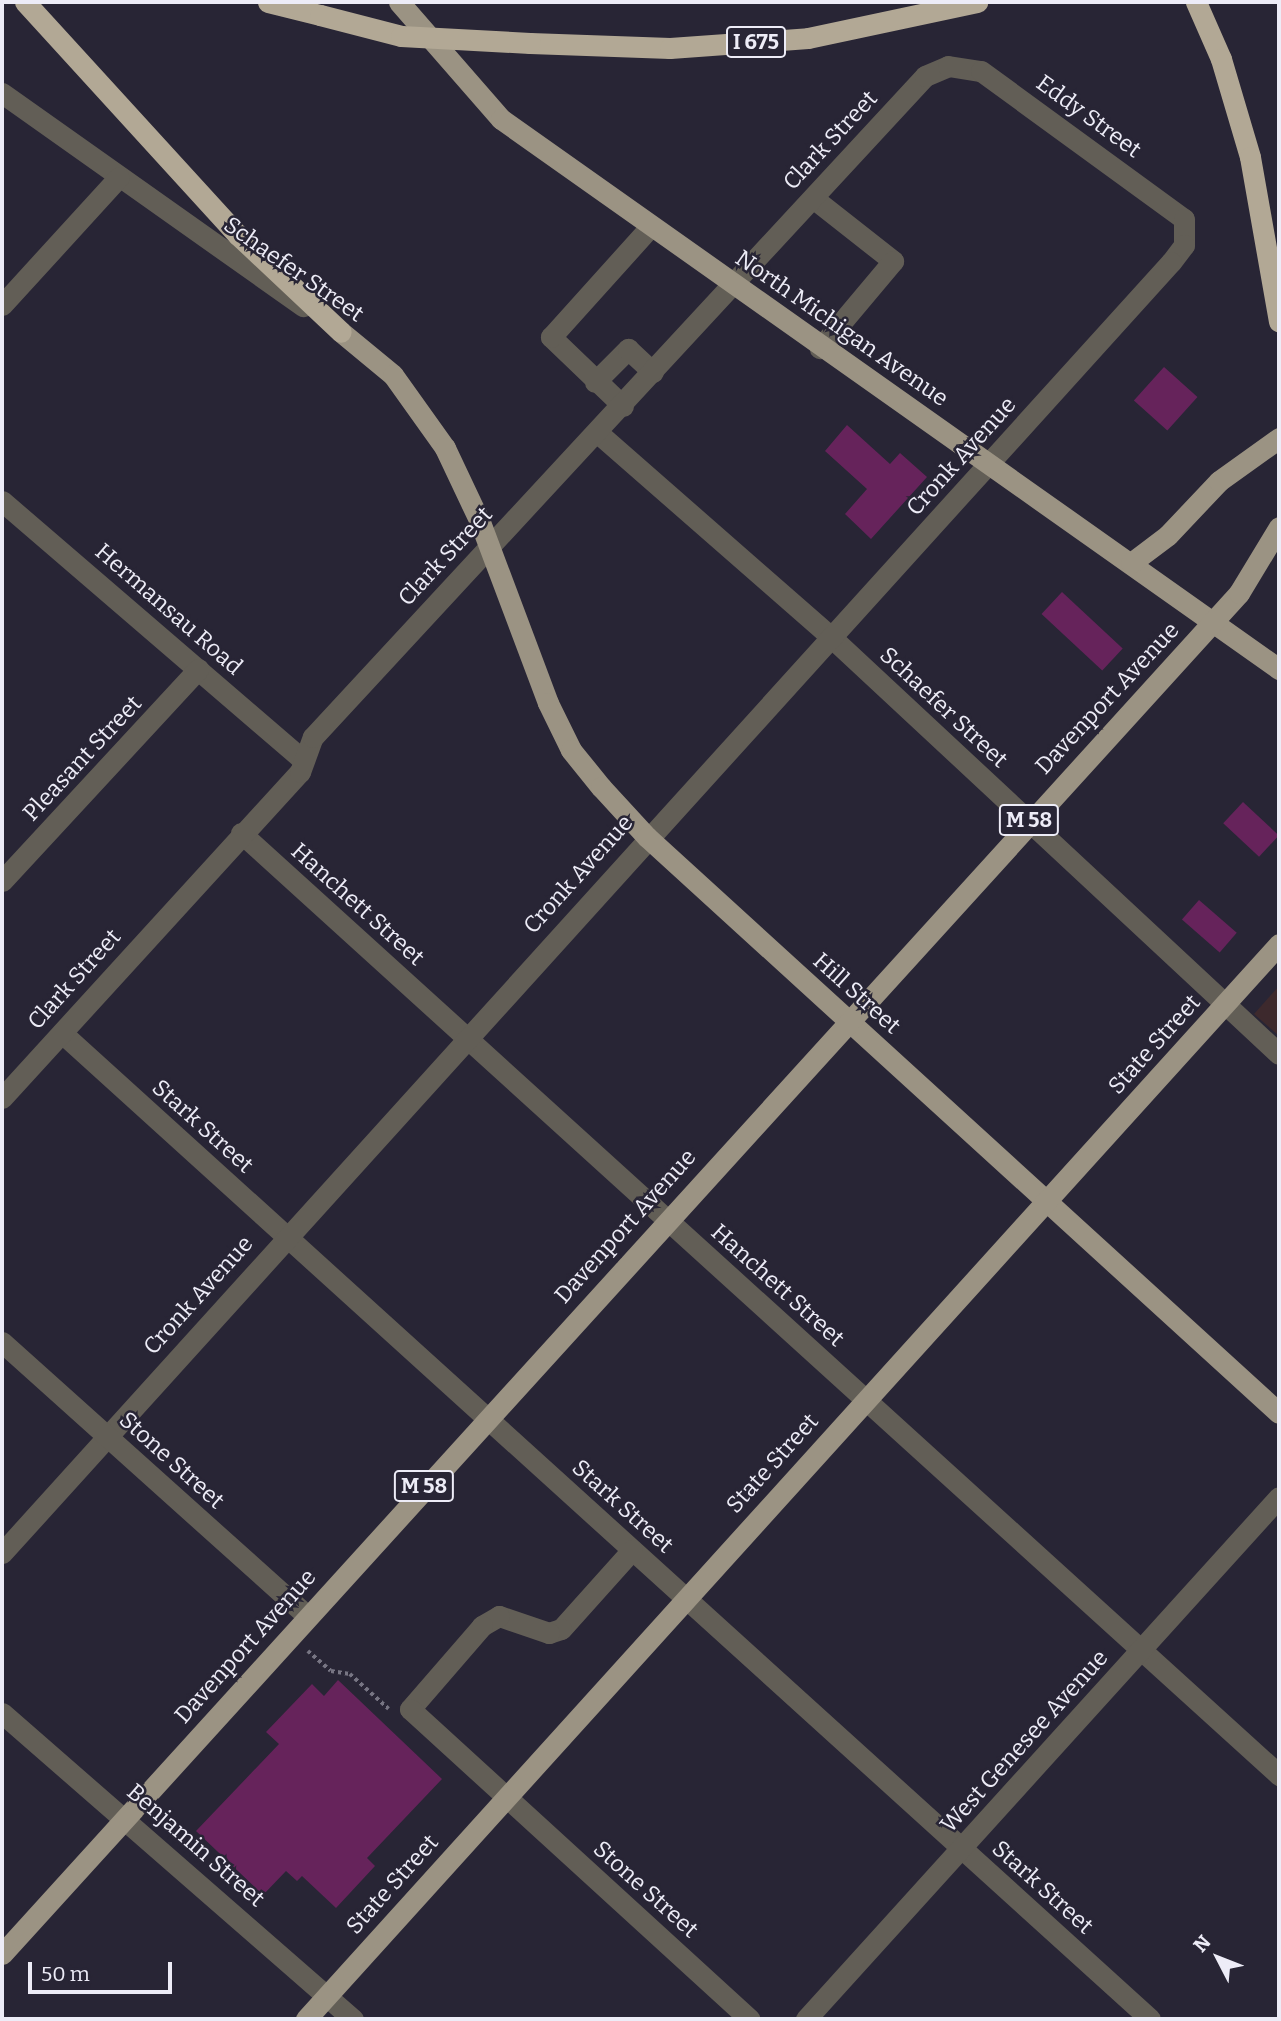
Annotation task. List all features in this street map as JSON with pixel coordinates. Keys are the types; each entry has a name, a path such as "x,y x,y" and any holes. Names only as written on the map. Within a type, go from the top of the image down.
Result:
{"highway":[{"path":"25,2 229,225 341,332"},
{"name":"I 675","path":"268,2 401,36 670,48 808,38 977,2"},
{"path":"1196,2 1221,59 1250,157 1279,321"}],"main road":[{"name":"North Michigan Avenue","path":"400,2 501,119 820,348 990,464 1279,669"},
{"name":"Schaefer Street","path":"341,332 393,376 425,416 464,485 488,547"},
{"path":"1131,563 1160,542 1219,481 1279,438"},
{"name":"Davenport Avenue","path":"2,1954 847,1019 1213,622 1264,559 1279,527"},
{"name":"Hill Street","path":"488,547 571,750 647,837 1279,1413"},
{"name":"State Street","path":"306,2019 1279,944"}],"street":[{"name":"Clark Street","path":"2,1098 241,833 300,772 301,758 313,737 488,547 598,433 925,76 948,66"},
{"name":"Eddy Street","path":"948,66 981,71 1177,211 1186,229"},
{"name":"Schaefer Street","path":"2,93 341,332"},
{"path":"2,305 119,177"},
{"path":"813,198 894,261 820,348"},
{"path":"623,405 595,382 551,337 651,226"},
{"name":"Cronk Avenue","path":"2,1553 647,837 990,464 1171,262 1184,245 1186,229"},
{"path":"595,382 628,349 653,372"},
{"name":"Schaefer Street","path":"598,433 831,637 1279,1054"},
{"name":"Hermansau Road","path":"2,501 301,758"},
{"name":"Pleasant Street","path":"2,881 198,669"},
{"name":"Hanchett Street","path":"241,833 1279,1775"},
{"name":"Stark Street","path":"62,1032 1150,2019"},
{"name":"Stone Street","path":"2,1342 307,1616"},
{"name":"West Genesee Avenue","path":"806,2019 1279,1497"},
{"name":"Stone Street","path":"632,1550 561,1629 549,1633 499,1616 482,1626 410,1709 750,2019"},
{"name":"Benjamin Street","path":"2,1713 353,2019"}],"path":[{"path":"308,1651 331,1671 350,1674 389,1709"}],"shaded area":[{"path":"1279,986 1279,1036 1254,1014"}],"building":[{"path":"1164,367 1197,397 1167,431 1134,400"},
{"path":"847,425 890,464 900,453 927,477 871,539 845,514 867,489 825,451"},
{"path":"1062,592 1123,649 1102,671 1042,614"},
{"path":"1243,802 1279,835 1259,857 1223,823"},
{"path":"1199,900 1237,933 1220,952 1182,920"},
{"path":"338,1680 442,1779 367,1858 375,1866 336,1908 302,1876 297,1881 286,1871 263,1895 196,1831 279,1744 266,1732 312,1684 324,1696"}]}
